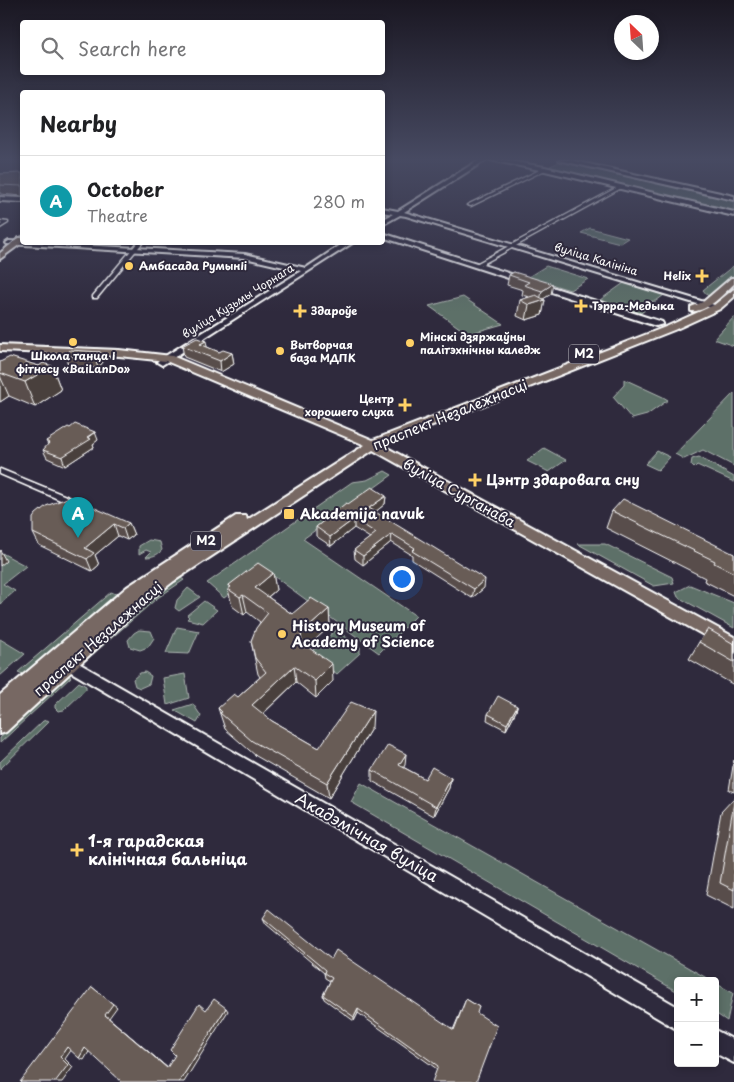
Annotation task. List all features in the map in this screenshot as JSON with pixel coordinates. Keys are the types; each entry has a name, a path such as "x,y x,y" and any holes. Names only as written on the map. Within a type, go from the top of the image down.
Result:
{"main road":[{"name":"вуліца Калініна","path":"386,210 400,212 717,307"},
{"path":"719,210 734,214"},
{"path":"385,221 400,212"},
{"path":"385,236 659,324"},
{"path":"0,250 16,242"},
{"path":"0,257 16,242"},
{"path":"61,245 245,256 307,270"},
{"name":"вуліца Кузьмы Чорнага","path":"168,360 347,245"},
{"name":"праспект Незалежнасці","path":"0,726 132,591 155,574 285,490 370,443 706,304 734,280"},
{"name":"праспект Незалежнасці","path":"370,443 671,328 717,307 734,292"},
{"name":"вуліца Сурганава","path":"0,348 119,353 168,360 370,443 734,645"},
{"name":"вуліца Сурганава","path":"0,354 168,360"},
{"name":"праспект Незалежнасці","path":"0,706 63,660"},
{"name":"Акадэмічная вуліца","path":"63,660 674,1017"},
{"path":"719,1043 734,1052"}],"street":[{"path":"477,265 577,210"},
{"path":"0,222 6,223 0,227"},
{"path":"95,296 140,245"},
{"path":"0,471 81,505"}],"green space":[{"path":"590,228 628,238 620,243 581,233"},
{"path":"546,266 588,279 570,290 528,277"},
{"path":"733,266 734,275 708,296 703,290"},
{"path":"624,283 664,295 656,301 645,302 644,304 649,307 641,313 600,300"},
{"path":"463,297 503,324 468,334 429,306"},
{"path":"734,317 734,346 714,339"},
{"path":"624,379 668,400 647,415 632,419 613,397 624,385"},
{"path":"734,393 734,466 703,450 684,459 675,454"},
{"path":"544,448 566,460 549,472 527,461"},
{"path":"657,451 670,457 658,470 645,464"},
{"path":"699,457 734,477 734,482 697,465 694,468 691,465 692,459"},
{"path":"385,471 392,475 303,539 416,616 379,653 264,569 224,598 207,583 352,482 367,480"},
{"path":"149,540 160,542 162,550 155,555 146,557 151,552 146,550 139,554 139,546"},
{"path":"578,544 605,544 672,577 674,583 654,586"},
{"path":"0,552 26,566 3,584 15,591 0,604"},
{"path":"181,578 184,580 156,599 83,663 153,597"},
{"path":"690,585 734,603 734,628 678,597 676,592"},
{"path":"188,588 200,597 179,611 175,608 177,600"},
{"path":"111,592 116,594 23,674 18,672"},
{"path":"204,601 217,610 203,623 187,619 189,617 187,615"},
{"path":"177,627 199,631 189,654 166,653"},
{"path":"139,630 151,631 154,638 148,647 140,650 130,647 128,640"},
{"path":"336,630 360,647 360,653 337,674 313,656 313,650"},
{"path":"0,639 25,654 0,676"},
{"path":"145,672 151,676 149,684 140,688 135,686 133,679 140,673"},
{"path":"185,674 189,698 167,705 163,678"},
{"path":"69,676 71,677 0,743 0,738"},
{"path":"79,682 86,686 86,689 64,710 58,711 55,705"},
{"path":"193,704 201,716 197,723 174,710"},
{"path":"43,721 49,721 0,769 0,762"},
{"path":"361,783 705,977 674,977 674,990 351,802"},
{"path":"719,985 733,993 727,1021 719,1016"}],"building":[{"path":"514,272 553,284 542,291 524,285 529,282 509,275"},
{"path":"536,295 545,300 529,305 520,300"},
{"path":"197,338 206,341 200,344 219,352 223,350 232,353 220,361 182,346"},
{"path":"70,350 100,352 95,358 65,356"},
{"path":"10,357 39,366 43,363 52,366 25,382 0,373 0,362"},
{"path":"75,424 95,432 87,437 91,439 62,457 43,450 49,443 46,441"},
{"path":"372,487 386,496 369,508 485,579 474,589 412,551 415,548 392,534 363,556 354,550 376,533 354,519 330,537 316,527 346,503 348,504"},
{"path":"70,497 129,523 123,528 114,524 85,548 94,553 87,559 33,533 33,518 36,514 46,506"},
{"path":"623,499 734,554 734,573 714,563 715,561 612,511"},
{"path":"258,563 273,573 255,588 292,614 311,598 329,609 301,634 302,643 332,664 315,681 294,666 252,705 272,721 319,748 351,702 373,711 327,783 252,741 220,713 222,712 218,708 234,694 238,697 266,672 255,658 251,641 256,628 268,613 243,595 240,597 228,589 231,587 229,585"},
{"path":"708,629 734,644 734,662 699,642"},
{"path":"498,696 517,706 507,724 488,714"},
{"path":"388,745 406,754 399,765 425,779 432,767 451,778 436,807 372,770"},
{"path":"734,802 734,890 720,883"},
{"path":"269,909 331,959 336,950 454,1030 466,999 479,1007 477,1013 497,1026 476,1082 432,1082 438,1066 358,1009 354,1017 323,995 332,978 263,918"},
{"path":"92,987 113,1004 105,1015 167,1068 175,1055 170,1050 199,1004 206,1010 214,999 226,1008 179,1082 122,1082 85,1048 79,1058 67,1047 60,1057 68,1065 55,1082 20,1082"}],"tram line":[{"path":"0,252 20,237"}],"place":[{"name":"Амбасада Румыніі","path":"129,266"},
{"name":"Helix","path":"702,276"},
{"name":"Тэрра-Медыка","path":"581,306"},
{"name":"Здароўе","path":"300,311"},
{"name":"Школа танца і фітнесу «BaiLanDo»","path":"73,342"},
{"name":"Мінскі дзяржаўны палітэхнічны каледж","path":"410,343"},
{"name":"Вытворчая база МДПК","path":"280,351"},
{"name":"Центр хорошего слуха","path":"405,405"},
{"name":"Цэнтр здаровага сну","path":"475,480"},
{"name":"Akademija navuk","path":"289,514"},
{"name":"October","path":"78,538"},
{"name":"History Museum of Academy of Science","path":"282,634"},
{"name":"1-я гарадская клінічная бальніца","path":"77,850"}]}
